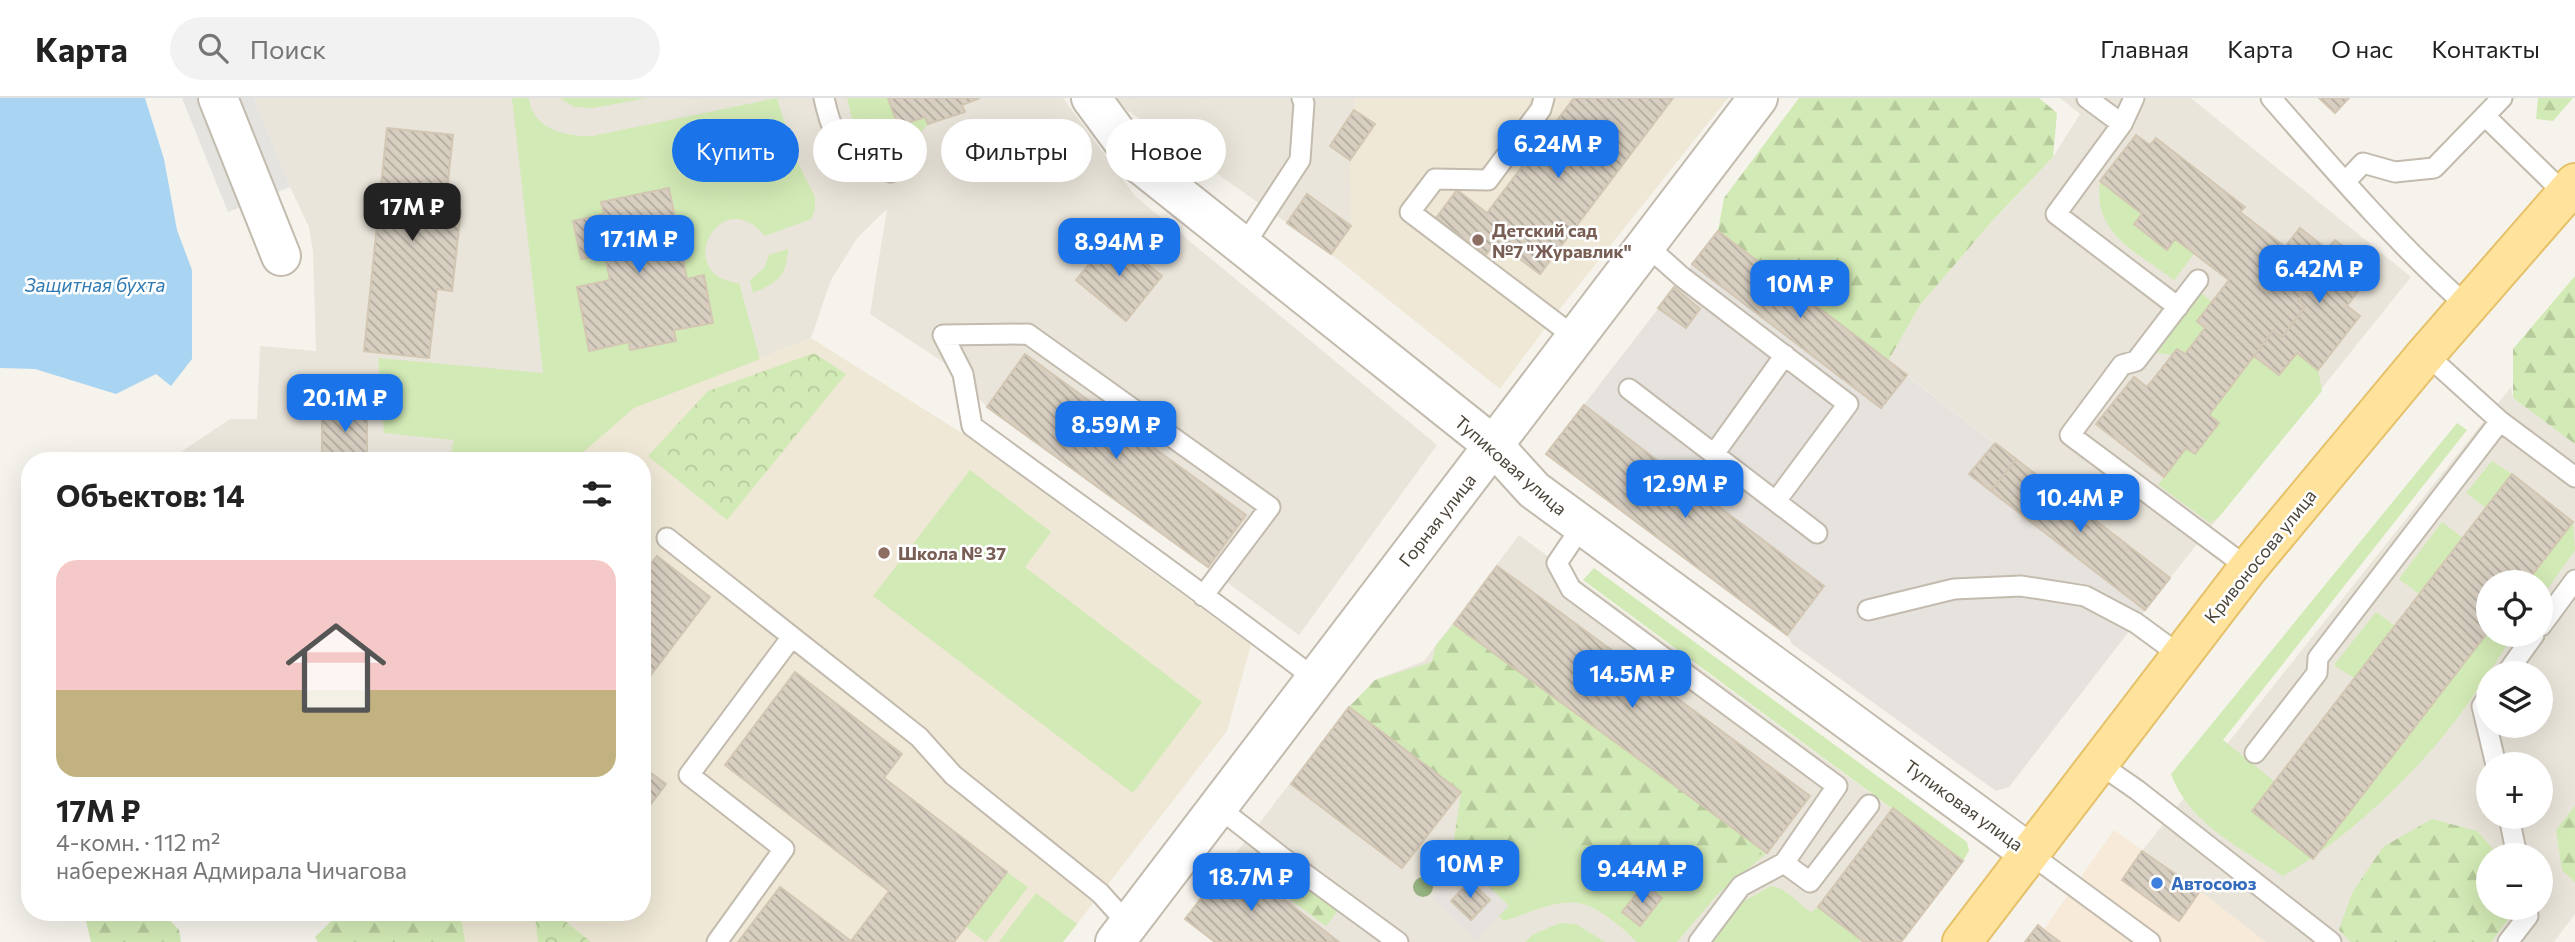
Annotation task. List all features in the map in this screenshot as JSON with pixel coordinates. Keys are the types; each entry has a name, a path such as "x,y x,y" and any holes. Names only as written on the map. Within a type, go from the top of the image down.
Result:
{"main road":[{"name":"Кривоносова улица","path":"1962,942 2248,568 2426,354 2570,189"}],"street":[{"path":"218,98 282,256"},
{"name":"Тупиковая улица","path":"1091,98 1139,163 1494,446 1534,490 2029,853"},
{"name":"Горная улица","path":"1132,936 1218,807 1314,678 1758,98"}],"lane":[{"path":"824,98 830,119"},
{"path":"1244,247 1300,160 1304,103 1302,98"},
{"path":"1544,98 1541,109 1488,180 1435,178 1410,212 1576,338"},
{"path":"2087,98 2122,124"},
{"path":"2134,98 2122,124 2056,214 2178,307"},
{"path":"2271,98 2429,272 2468,307"},
{"path":"2345,182 2363,163 2395,172 2434,168 2502,98"},
{"path":"2485,116 2570,189"},
{"path":"1646,245 1682,277 1848,404 1776,502"},
{"path":"2198,280 2137,361 2122,365 2070,435 2248,568"},
{"path":"1203,596 1270,507 1028,334 943,335 963,374 972,426 1314,678"},
{"path":"2426,354 2500,421 2575,477"},
{"path":"1714,454 1785,355"},
{"path":"1629,389 1817,533"},
{"path":"2255,753 2317,673 2318,658 2500,421"},
{"path":"1582,526 1557,563 1571,589 1837,786 1784,863 1741,886 1699,942"},
{"path":"667,538 919,737 953,775 1100,893 1132,936"},
{"path":"2553,610 2575,580"},
{"path":"1868,610 1954,589 2021,586 2085,596 2136,622 2181,656"},
{"path":"717,942 783,849 689,775 791,638"},
{"path":"2098,763 2137,790 2331,942"},
{"path":"1784,863 1810,882 1869,805"},
{"path":"1218,807 1265,845 1398,942"},
{"path":"2029,853 2150,942"},
{"path":"2508,942 2525,920"}],"shaded area":[{"path":"182,98 254,98 290,187 228,212"},
{"path":"254,98 1063,98 1078,119 941,119 941,182 1092,182 1092,137 1106,156 1106,182 1125,182 1136,197 1437,445 1299,635 987,407 943,362 870,314 887,209 858,237 831,280 811,338 634,408 583,452 181,452 230,419 257,419 260,346 316,351 313,252 309,227"},
{"path":"1110,98 1355,98 1354,110 1375,124 1351,160 1351,226 1307,195 1287,223 1226,180 1226,119 1140,119"},
{"name":"Детский сад №7 \"Журавлик\"","path":"1355,98 1728,98 1551,320 1500,389 1331,254 1351,226 1350,160 1375,124 1354,110"},
{"path":"2060,98 2191,98 2411,277 2170,578 1888,361 1920,305 1994,219 2053,157 2080,114"},
{"path":"1718,231 2170,578 2009,787 1996,791 1792,644 1787,635 1546,454"},
{"name":"Школа № 37","path":"811,338 965,435 1251,645 1227,731 1063,942 463,942 460,921 651,921 651,452 583,452 633,408"},
{"path":"2511,387 2513,398 2575,444 2575,914 2554,942 2266,942 2142,851"},
{"path":"1519,535 1963,861 1901,942 1215,942 1185,919 1349,707 1375,680 1424,661"},
{"path":"2114,830 2266,942 2025,942 2038,925 2044,929"},
{"path":"1465,864 1509,906 1476,940 1432,898"}],"green space":[{"path":"512,98 529,98 536,117 543,124 572,135 592,136 672,120 672,182 799,182 799,165 815,197 815,210 811,219 765,236 748,222 732,219 719,225 710,236 705,251 708,265 719,277 739,283 760,359 634,408 583,452 451,452 454,440 384,433 378,358 543,373","holes":["669,188 687,279 704,276 713,322 674,330 630,349 629,342 590,350 577,287 610,280 605,255 581,259 573,221 604,214 601,202"]},
{"path":"560,98 648,98 593,108 574,107"},
{"path":"777,98 784,119 675,119"},
{"path":"847,98 888,98 896,119 852,119"},
{"path":"1799,98 2039,98 2057,113 2053,157 1994,219 1920,305 1888,361 1718,231 1724,198"},
{"path":"2538,98 2573,98 2553,121 2536,119"},
{"path":"2100,181 2142,214 2135,225 2167,250 2175,239 2194,254 2174,280 2132,250 2110,228 2103,215"},
{"path":"788,249 783,273 769,286 753,293 750,280 764,268 769,255"},
{"path":"2575,276 2575,444 2513,398 2513,349"},
{"path":"2201,293 2212,302 2205,328 2185,354 2177,349 2172,355 2152,352"},
{"path":"814,353 846,374 727,520 651,458 651,453 708,391"},
{"path":"2297,353 2318,370 2322,391 2219,517 2210,523 2158,485 2186,448 2195,454 2219,423 2209,415 2254,356 2279,375"},
{"path":"2457,423 2467,430 2223,740 2274,781 2252,811 2312,858 2283,876 2234,845 2203,821 2179,792 2171,774"},
{"path":"2492,461 2512,474 2486,508 2466,493"},
{"path":"970,470 1051,532 1025,567 1202,702 1133,793 873,596"},
{"path":"2442,522 2463,538 2419,594 2399,579"},
{"path":"2573,522 2575,550 2553,581 2553,570 2536,570"},
{"path":"1594,568 1967,842 1969,851 1963,861 1583,580"},
{"path":"2376,612 2395,626 2354,678 2334,665"},
{"path":"1454,624 1767,853 1724,865 1590,857 1547,820 1520,856 1505,902 1465,864 1454,840 1461,792 1349,707 1375,680 1432,662 1436,645"},
{"path":"2476,647 2506,647 2496,661 2476,661 2476,691 2460,715 2387,797 2317,854"},
{"path":"2575,806 2575,882 2562,870 2556,830"},
{"path":"2432,819 2477,831 2488,843 2476,843 2476,920 2508,920 2491,942 2351,942 2339,930 2352,893 2383,847"},
{"path":"1547,820 1590,857 1724,865 1767,853 1718,894 1677,942 1637,942 1602,913 1578,903 1550,906 1504,921 1499,916 1509,906 1505,902 1520,856"},
{"path":"1286,870 1339,909 1326,926 1273,887"},
{"path":"1007,872 1028,887 986,942 966,927"},
{"path":"1771,886 1787,893 1811,912 1818,907 1861,940 1713,942 1744,901"},
{"path":"1036,893 1077,924 1063,942 999,942"},
{"path":"86,921 170,921 179,930 181,942 91,942"},
{"path":"332,921 460,921 465,942 318,942 315,937"},
{"path":"536,921 565,921 591,942 538,942"},
{"path":"1560,923 1576,924 1605,942 1525,942 1534,934"}],"water":[{"name":"Защитная бухта","path":"0,98 145,98 164,159 177,230 192,270 192,359 171,386 156,374 116,394 35,369 0,368"}],"building":[{"path":"888,98 980,98 962,105 965,112 928,124 925,117 896,119"},
{"path":"1574,98 1673,98 1540,274 1496,241 1486,255 1436,218 1457,190 1487,213"},
{"path":"2319,98 2349,98 2335,113"},
{"path":"1354,110 1375,124 1350,160 1330,146"},
{"path":"387,128 453,135 445,209 461,210 452,291 437,289 429,358 364,351"},
{"path":"2136,135 2150,145 2156,138 2245,207 2240,212 2319,273 2298,301 2305,307 2282,337 2273,331 2209,415 2219,423 2195,454 2186,448 2164,477 2096,424 2134,377 2147,387 2177,349 2185,354 2205,328 2197,321 2229,280 2175,239 2167,250 2134,224 2142,214 2100,181"},
{"path":"669,188 687,279 704,275 713,323 674,330 676,341 630,350 629,342 589,351 577,287 610,280 605,255 581,259 573,221 604,214 601,202"},
{"path":"1307,194 1351,226 1331,254 1287,223"},
{"path":"2300,228 2327,249 2335,240 2374,270 2347,306 2360,316 2318,370 2297,353 2279,375 2254,356 2273,331 2282,337 2305,307 2298,301 2319,273 2285,247"},
{"path":"1718,231 1907,375 1881,408 1692,264"},
{"path":"1112,236 1162,276 1126,321 1076,280"},
{"path":"1674,287 1700,309 1686,328 1658,308"},
{"path":"1025,354 1246,515 1208,567 987,407"},
{"path":"1584,405 1824,586 1787,635 1546,454"},
{"path":"322,408 367,408 367,452 322,452"},
{"path":"1995,443 2016,459 1991,491 1969,474"},
{"path":"2016,459 2170,578 2145,610 1991,491"},
{"path":"2512,474 2573,522 2536,570 2476,570 2476,647 2313,859 2252,811"},
{"path":"657,556 710,597 651,675 651,564"},
{"path":"1497,566 1810,796 1767,853 1454,624"},
{"path":"795,672 902,754 884,778 1007,872 954,942 738,942 780,887 851,941 889,891 725,765"},
{"path":"1349,707 1461,792 1402,868 1291,784"},
{"path":"651,773 666,784 651,804"},
{"path":"1893,808 1963,861 1901,942 1864,942 1818,907"},
{"name":"Автосоюз","path":"2142,851 2200,891 2179,921 2122,880"},
{"path":"1232,859 1339,942 1215,942 1185,919"},
{"path":"1470,881 1490,900 1471,920 1451,901"},
{"path":"1644,884 1662,898 1640,926 1622,912"},
{"path":"2038,925 2044,930 2060,942 2025,942"}],"place":[{"name":"Детский сад №7 \"Журавлик\"","path":"1478,240"},
{"name":"Школа № 37","path":"884,553"},
{"name":"Автосоюз","path":"2157,883"}]}
